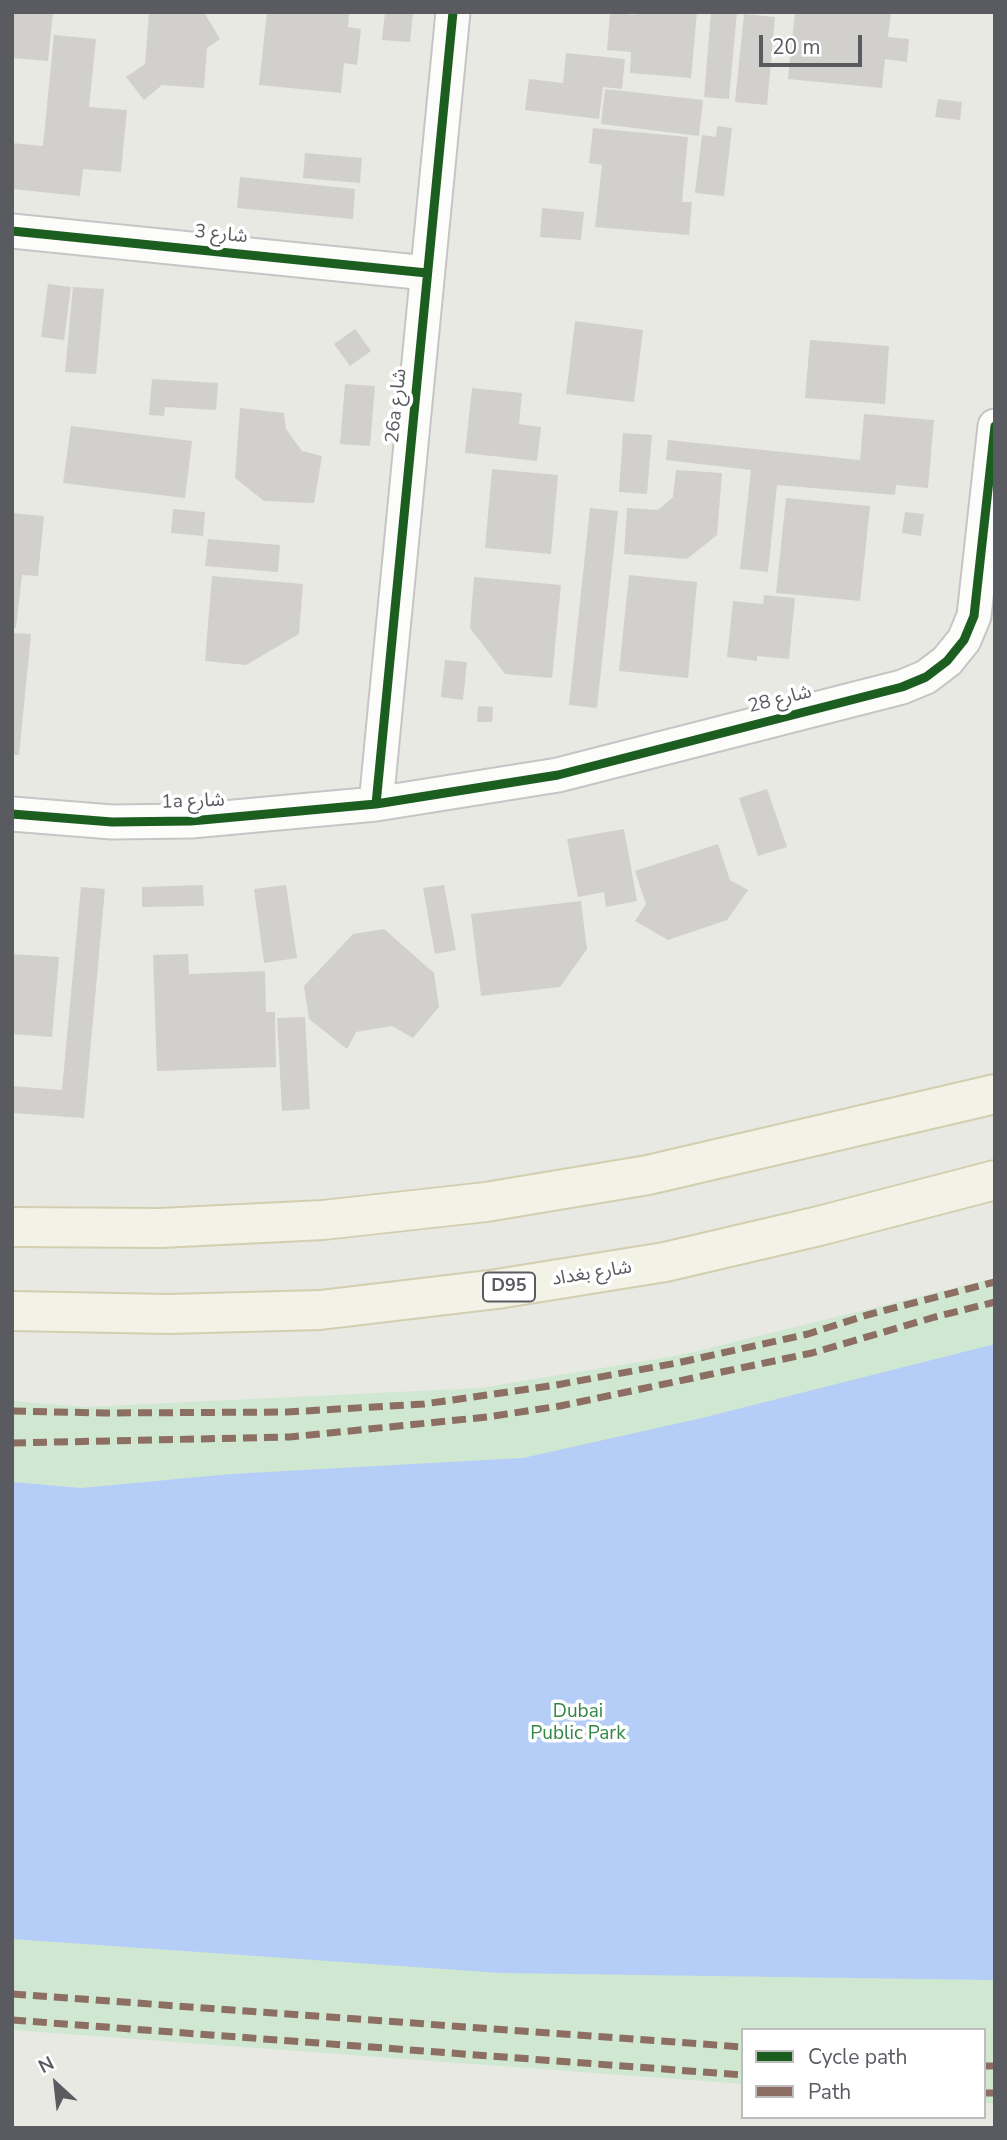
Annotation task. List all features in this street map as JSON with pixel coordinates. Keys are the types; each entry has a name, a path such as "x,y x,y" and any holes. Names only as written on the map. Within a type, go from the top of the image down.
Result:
{"main road":[{"path":"12,1227 160,1228 323,1220 486,1202 648,1175 995,1094"},
{"name":"شارع بغداد","path":"12,1311 169,1314 320,1310 497,1289 665,1262 995,1180"}],"street":[{"name":"26a شارع","path":"376,804 453,12"},
{"name":"شارع 3","path":"12,231 427,273"},
{"name":"شارع 28","path":"376,804 558,775 902,687 926,677 947,661 964,640 974,616 995,426"},
{"name":"1a شارع","path":"12,814 111,822 191,821 376,804"}],"green space":[{"name":"Dubai Public Park","path":"995,1278 995,2104 986,2103 986,2028 741,2028 741,2084 12,2030 12,1401 85,1407 480,1388 681,1355"}],"water":[{"name":"Dubai Public Park","path":"995,1344 995,1980 501,1973 12,1939 12,1482 81,1488 231,1474 523,1458 702,1418"}],"building":[{"path":"12,12 53,12 48,61 12,58"},
{"path":"149,12 204,12 220,39 207,48 204,88 162,85 144,100 126,77 145,64"},
{"path":"267,12 349,12 348,27 361,29 357,65 344,63 341,93 259,85"},
{"path":"385,12 413,12 410,42 382,40"},
{"path":"610,12 635,15 635,12 697,12 691,78 630,73 631,52 607,50"},
{"path":"711,12 737,12 729,99 704,97"},
{"path":"795,12 891,12 888,37 909,39 907,62 885,59 882,88 788,79"},
{"path":"744,14 775,17 767,105 735,102"},
{"path":"54,35 96,39 89,107 127,110 121,172 83,169 80,196 12,189 12,143 43,146"},
{"path":"566,53 625,59 622,89 603,87 599,119 525,110 529,79 563,83"},
{"path":"605,89 703,100 699,136 601,124"},
{"path":"938,99 962,102 960,120 935,117"},
{"path":"717,126 732,128 724,196 695,193 702,135 716,137"},
{"path":"593,128 688,137 682,202 692,202 689,235 595,227 602,165 589,163"},
{"path":"305,153 362,158 360,183 303,178"},
{"path":"240,177 355,189 353,219 237,208"},
{"path":"542,208 584,212 581,240 540,237"},
{"path":"48,284 71,287 64,340 41,337"},
{"path":"73,287 104,289 96,374 65,372"},
{"path":"575,321 643,330 634,402 566,394"},
{"path":"355,329 371,351 350,366 334,344"},
{"path":"810,340 889,346 885,404 805,398"},
{"path":"152,379 218,383 216,410 165,407 164,416 149,415"},
{"path":"345,384 375,386 370,446 340,444"},
{"path":"472,388 522,393 519,424 541,427 537,461 465,453"},
{"path":"240,408 284,413 286,429 302,451 322,456 314,503 264,501 235,478"},
{"path":"864,414 934,420 928,488 896,485 895,495 777,485 768,572 740,569 751,470 666,460 668,440 860,460"},
{"path":"71,426 192,441 185,498 63,483"},
{"path":"623,433 652,435 647,494 619,492"},
{"path":"492,469 558,475 551,554 485,548"},
{"path":"676,470 722,473 717,535 687,559 624,554 627,508 658,510 673,497"},
{"path":"786,498 870,506 860,601 776,593"},
{"path":"590,508 618,511 597,708 569,705"},
{"path":"173,509 205,512 203,536 171,533"},
{"path":"905,512 924,514 921,536 902,533"},
{"path":"12,513 44,516 38,576 22,575 16,628 12,628"},
{"path":"208,539 280,545 278,572 205,566"},
{"path":"629,575 697,582 688,678 619,671"},
{"path":"212,576 303,584 299,634 246,665 205,661"},
{"path":"474,577 561,585 552,678 505,674 470,628"},
{"path":"764,595 795,598 789,659 757,656 757,661 727,657 733,601 763,604"},
{"path":"12,633 31,634 19,755 12,755"},
{"path":"445,660 467,662 463,700 441,697"},
{"path":"478,706 493,707 492,722 477,722"},
{"path":"767,789 787,847 758,856 739,798"},
{"path":"624,829 637,901 606,907 604,892 578,897 567,839"},
{"path":"718,844 730,880 748,890 727,920 668,940 635,921 646,904 635,871"},
{"path":"203,885 204,906 142,907 142,887"},
{"path":"286,885 297,958 264,963 254,889"},
{"path":"444,885 456,950 435,954 423,888"},
{"path":"81,887 105,889 84,1118 12,1113 12,1086 62,1090"},
{"path":"581,901 587,949 560,987 481,996 471,914"},
{"path":"384,929 434,973 439,1007 413,1038 392,1026 356,1032 347,1049 309,1019 304,986 353,934"},
{"path":"12,954 59,957 52,1037 12,1034"},
{"path":"188,954 189,974 265,971 266,1012 275,1012 276,1067 157,1071 153,955"},
{"path":"305,1017 310,1109 282,1111 277,1018"}],"marked path":[{"path":"12,1411 287,1412 424,1404 556,1385 677,1363 808,1334 867,1315 995,1282"},
{"path":"12,1443 290,1437 487,1417 560,1406 812,1353 995,1302"},
{"path":"12,1994 741,2047"},
{"path":"12,2020 741,2075"},
{"path":"986,2066 995,2066"},
{"path":"986,2093 995,2093"}],"cycle path":[{"path":"376,804 453,12"},
{"path":"12,231 427,273"},
{"path":"12,814 112,822 191,821 376,804 558,775 902,687 926,677 947,661 964,640 974,616 995,426"}]}
